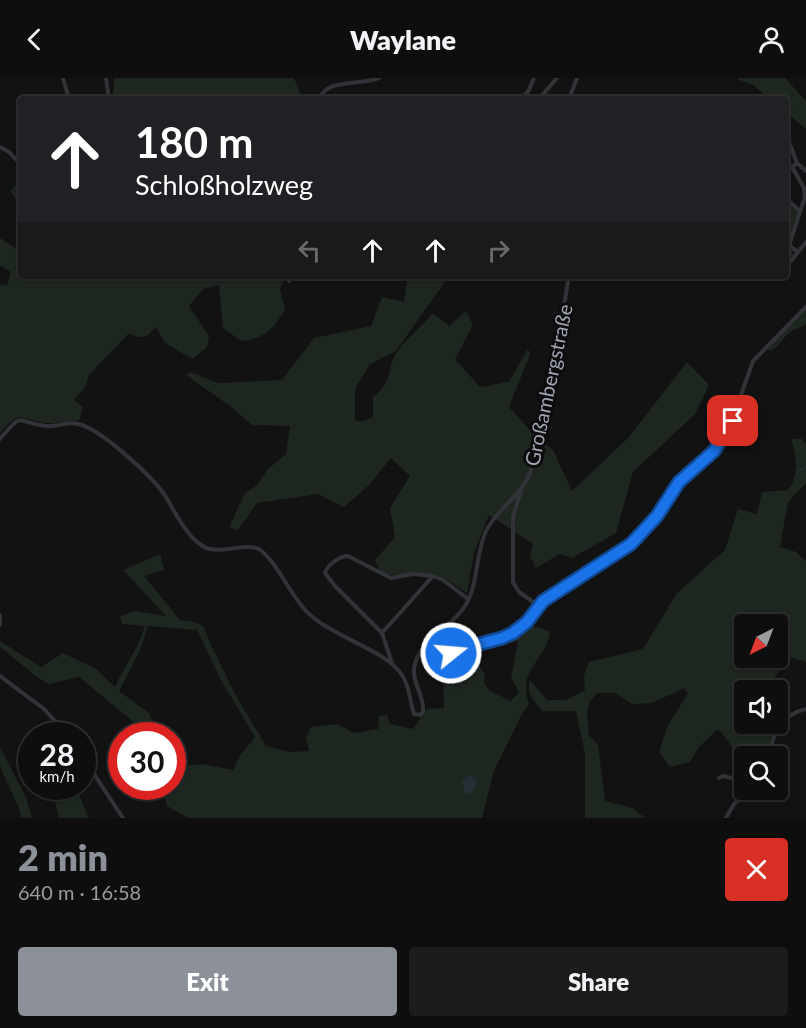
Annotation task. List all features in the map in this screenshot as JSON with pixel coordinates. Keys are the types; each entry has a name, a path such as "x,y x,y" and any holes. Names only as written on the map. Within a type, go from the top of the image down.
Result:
{"street":[{"path":"63,78 68,96"},
{"path":"106,78 109,96"},
{"path":"321,96 323,90 335,82 370,81 379,78"},
{"path":"524,96 534,78"},
{"path":"542,96 557,78"},
{"path":"570,96 577,78"},
{"path":"789,142 797,163 806,171"},
{"path":"0,147 9,152 18,162"},
{"path":"797,163 792,167 805,192 790,242 791,247 798,252"},
{"path":"789,201 800,212"},
{"path":"789,263 806,242"},
{"name":"Großambergstraße","path":"0,439 18,420 45,426 80,424 94,430 157,485 192,537 201,545 219,550 248,546 259,549 300,604 315,620 392,664 408,686 414,714 420,715 424,705 413,675 420,650 431,637 464,608 487,531 496,517 523,488 531,467 569,279"},
{"path":"451,621 449,654 513,633 527,622 539,606 552,595 620,551 646,529 657,516 672,490 708,457 729,429 753,361 806,307"},
{"path":"523,488 513,516 513,582 519,592 539,606"},
{"path":"392,664 382,633 335,586 325,573 326,568 342,556 348,556 391,578 413,574 433,576 443,580 468,599"},
{"path":"382,633 433,576"},
{"path":"0,615 0,625"},
{"path":"0,676 50,714 57,722"},
{"path":"771,746 780,723 792,714 806,709"},
{"path":"96,777 123,818"},
{"path":"719,778 734,778"},
{"path":"726,818 738,800"}],"shaded area":[{"path":"115,78 294,78 301,95 310,96 112,96"},
{"path":"738,78 785,78 806,101 806,129 789,115 789,96 766,96 752,84"},
{"path":"18,184 18,204 11,191"},
{"path":"789,204 797,213 789,238"},
{"path":"0,238 18,250 18,279 280,279 283,282 280,289 285,310 268,332 257,338 241,341 223,328 219,285 203,289 189,306 209,336 207,347 192,359 164,342 156,327 147,336 137,337 129,333 89,375 85,387 74,400 83,407 79,421 50,423 18,418 7,425 0,434 0,284 7,286 11,272 0,265"},
{"path":"789,244 793,254 789,259"},
{"path":"408,279 447,279 396,351 370,364 355,389 355,420 360,422 373,417 373,397 388,380 393,358 433,313 449,326 466,311 473,325 455,359 479,386 509,382 527,350 531,352 509,407 538,439 553,450 572,491 629,437 687,362 709,385 695,414 633,472 616,533 572,558 560,554 536,568 530,556 533,544 489,515 474,553 467,593 445,579 431,574 392,575 381,571 375,560 395,537 390,508 410,476 391,458 368,486 344,507 318,494 257,503 238,530 229,527 245,493 256,486 268,469 286,454 290,426 252,425 230,406 186,375 190,372 218,383 282,380 314,338 371,326 382,297 404,302"},
{"path":"806,309 806,324 789,333 774,349 770,351 766,348"},
{"path":"791,439 802,439 806,445 806,483 788,502 780,547 796,552 806,561 806,662 788,656 788,614 734,614 734,668 781,668 772,680 734,680 734,734 772,736 769,746 734,746 734,753 729,742 718,729 699,747 690,762 670,767 659,752 667,727 688,693 684,688 652,703 632,704 616,693 597,693 590,701 587,713 589,735 598,745 605,801 633,808 645,818 585,818 585,754 576,711 542,711 530,693 530,680 547,700 566,700 585,690 584,676 589,662 643,649 677,593 725,550 738,509 757,514 762,492 788,490 794,479 796,459"},
{"path":"160,554 164,570 144,576 180,620 196,622 204,627 235,694 266,746 290,752 309,751 306,737 311,727 337,724 354,733 378,729 379,716 387,715 390,724 413,729 427,709 444,708 443,662 457,652 506,640 526,624 550,631 544,650 529,673 526,692 529,704 494,771 482,818 188,818 167,806 165,800 186,800 186,766 203,764 233,770 240,756 255,737 221,680 197,630 148,626 140,650 119,691 149,713 153,722 134,722 79,677 49,684 0,647 0,641 41,667 63,653 96,669 115,687 145,626 122,624 120,616 135,611 166,616 123,570","holes":["518,641 511,678 519,692 511,701 490,691 484,683 485,675 473,655"]},
{"path":"0,747 18,782 18,800 27,800 32,818 21,818 20,810 0,767"},
{"path":"470,775 475,778 476,786 465,794 462,781"},
{"path":"81,800 89,818 59,818 55,801"}],"waterway":[{"path":"798,472 806,466"}],"route":[{"path":"451,653 513,633 527,622 543,601 631,544 657,516 679,482 714,451 733,421"}]}
